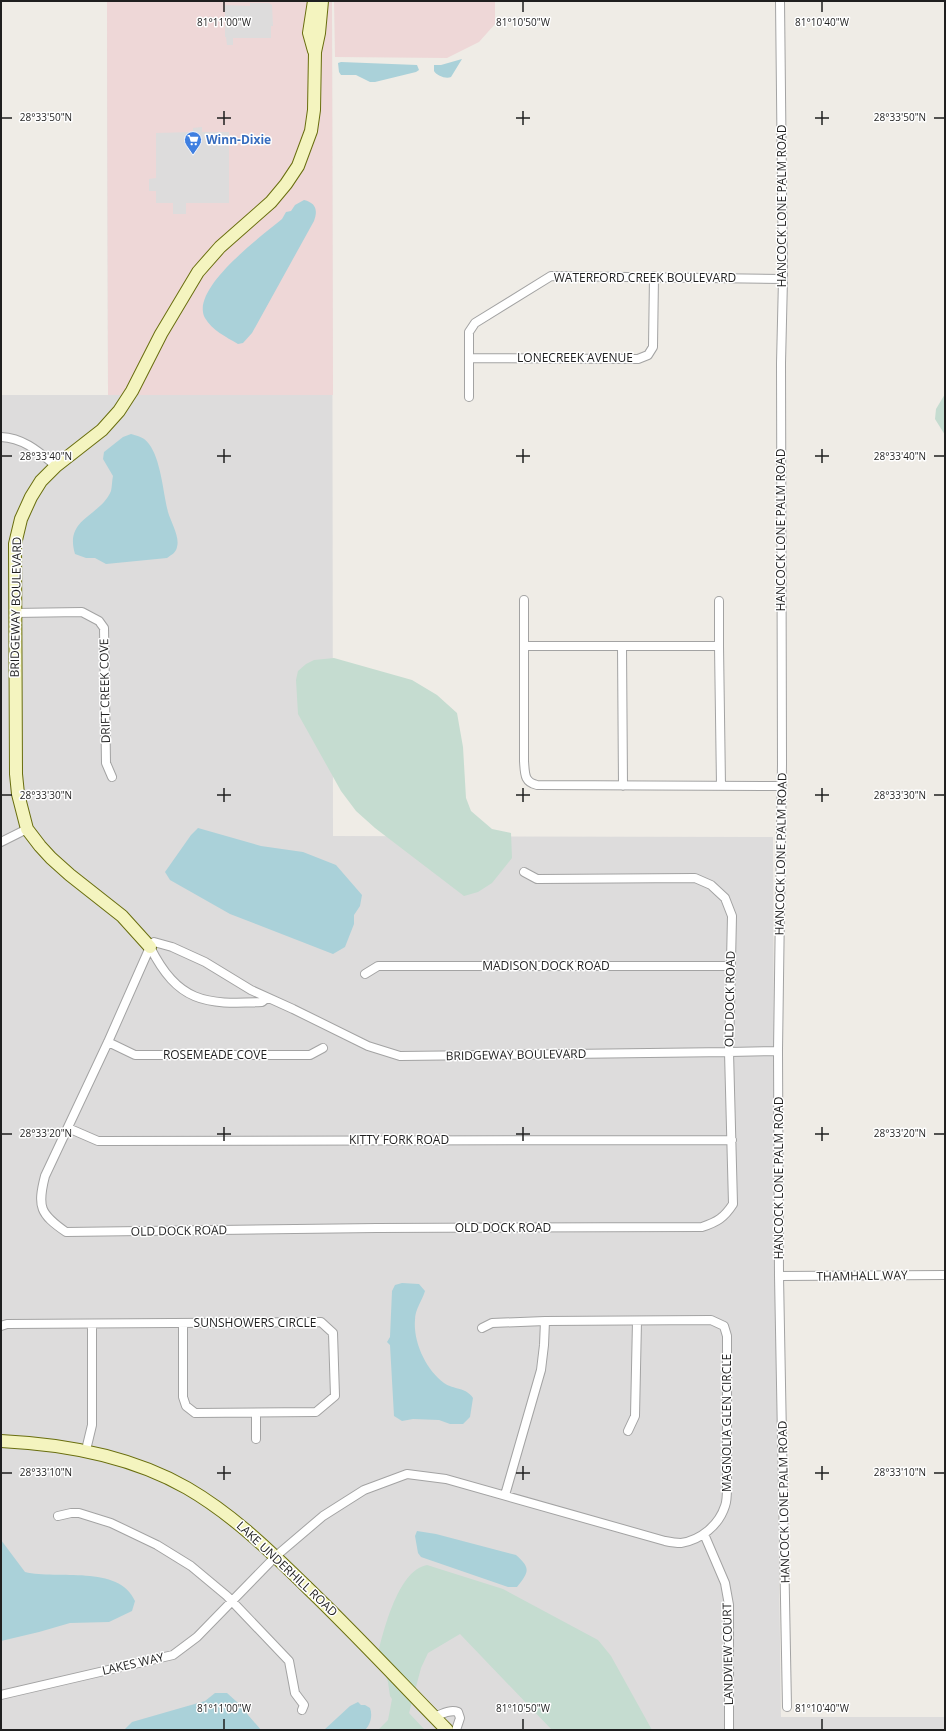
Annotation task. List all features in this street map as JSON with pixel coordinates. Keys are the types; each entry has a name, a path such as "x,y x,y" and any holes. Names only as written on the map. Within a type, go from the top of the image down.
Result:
{"street":[{"name":"BRIDGEWAY BOULEVARD","path":"314,1 309,33 315,52"},
{"name":"BRIDGEWAY BOULEVARD","path":"267,998 262,1002 231,1004 209,1002 189,994 179,988 159,966 150,948 122,916 51,858 27,829 18,794 16,774 14,613 15,544 17,529 31,497 41,481 56,466 102,430 119,411 161,334 198,272 220,246 271,202 286,184 298,166 311,131 314,110 315,52 320,33 322,1"},
{"name":"HANCOCK LONE PALM ROAD","path":"780,1 783,279 781,363 781,786 778,1051 779,1276 787,1706"},
{"name":"WATERFORD CREEK BOULEVARD","path":"469,397 470,332 475,323 551,276 654,276 783,279"},
{"name":"LONECREEK AVENUE","path":"470,358 638,359 648,355 653,347 654,276"},
{"path":"1,437 13,437 32,446 56,466"},
{"path":"524,600 524,762 526,779 530,783 537,785 781,786"},
{"path":"719,601 721,786"},
{"name":"DRIFT CREEK COVE","path":"14,613 82,612 99,621 104,628 106,763 112,777"},
{"path":"524,646 719,646"},
{"path":"622,646 623,786"},
{"path":"1,842 27,829"},
{"name":"OLD DOCK ROAD","path":"150,948 45,1176 40,1195 42,1208 53,1223 66,1232 377,1228 702,1227 713,1223 725,1216 733,1204 729,1052 732,916 725,898 711,885 695,878 537,879 524,872"},
{"name":"BRIDGEWAY BOULEVARD","path":"150,948 154,942 205,962 267,998 293,1009 368,1046 400,1056 778,1051"},
{"name":"MADISON DOCK ROAD","path":"365,974 378,966 730,966"},
{"name":"ROSEMEADE COVE","path":"108,1042 135,1055 310,1055 323,1048"},
{"name":"KITTY FORK ROAD","path":"68,1128 98,1141 732,1140"},
{"name":"THAMHALL WAY","path":"779,1276 945,1275"},
{"name":"MAGNOLIA GLEN CIRCLE","path":"276,1556 323,1516 364,1490 408,1474 446,1478 666,1541 680,1543 694,1540 704,1534 717,1522 726,1506 727,1487 727,1336 724,1326 711,1320 545,1321 492,1323 482,1328"},
{"path":"505,1494 541,1370 545,1321"},
{"path":"628,1431 635,1416 637,1321"},
{"name":"SUNSHOWERS CIRCLE","path":"1,1326 7,1324 321,1322 334,1333 335,1396 316,1412 195,1413 186,1406 183,1397 182,1323"},
{"path":"86,1450 92,1425 92,1324"},
{"path":"256,1413 256,1439"},
{"name":"LAKE UNDERHILL ROAD","path":"1,1441 46,1444 86,1450 145,1469 186,1487 229,1516 276,1556 359,1638 447,1730"},
{"path":"58,1516 79,1513 132,1532 182,1560 232,1601 289,1661 295,1693 304,1705 302,1710"},
{"name":"LANDVIEW COURT","path":"704,1534 725,1583 729,1605 729,1730"},
{"name":"LAKES WAY","path":"1,1695 173,1655 196,1637 276,1556"},
{"path":"434,1717 449,1711 458,1712 460,1718 456,1730"}],"shaded area":[{"path":"107,1 332,1 333,836 773,837 775,1270 781,1717 945,1717 945,1730 1,1730 1,395 108,395"},
{"path":"107,1 332,1 333,395 108,395","holes":["250,3 269,3 272,5 273,26 271,26 271,38 233,38 233,45 227,45 225,37 225,5 250,6","202,127 202,132 229,132 229,203 186,203 186,214 173,214 173,203 156,203 156,191 149,191 149,179 156,178 156,133 193,132 193,128"]},
{"path":"334,1 495,1 495,24 479,42 447,58 335,57"}],"green space":[{"path":"945,394 945,435 935,419 936,409"},
{"path":"334,658 412,680 437,695 457,713 463,747 466,798 471,811 492,829 511,833 512,858 492,883 478,892 464,896 375,828 356,811 341,791 298,714 296,680 298,671 306,664 314,660"},
{"path":"427,1565 503,1589 598,1640 611,1656 652,1730 552,1730 460,1634 428,1653 421,1668 409,1713 425,1730 378,1730 388,1720 392,1699 383,1668 376,1662 382,1637 392,1606 399,1591 407,1579 416,1570"}],"water":[{"path":"462,59 451,77 442,77 434,71 434,65 441,65"},
{"path":"338,63 417,65 419,70 416,72 370,82 356,75 341,75 339,72"},
{"path":"304,200 311,203 316,210 314,221 252,333 243,343 238,344 215,330 205,318 203,306 208,293 217,278 230,264 282,219 286,212 291,211 295,205"},
{"path":"131,434 145,440 153,451 161,476 168,512 178,543 176,551 167,558 106,564 95,558 86,558 75,554 73,542 74,533 79,525 106,500 111,491 113,476 103,459 104,452 123,437"},
{"path":"198,828 261,846 303,852 336,865 362,895 360,906 354,915 354,924 345,947 333,954 230,914 170,880 165,872 191,835"},
{"path":"402,1283 419,1284 425,1291 416,1312 415,1328 416,1337 426,1363 444,1383 467,1392 473,1398 470,1417 463,1424 450,1424 439,1420 413,1419 402,1421 394,1416 390,1345 387,1342 390,1337 392,1291 395,1285"},
{"path":"417,1531 436,1534 516,1555 524,1563 527,1570 526,1574 517,1587 508,1587 421,1557 418,1553 415,1536"},
{"path":"1,1540 25,1572 86,1576 116,1582 127,1589 135,1601 132,1611 109,1622 70,1623 1,1641"},
{"path":"215,1693 227,1693 237,1702 261,1730 124,1730 132,1722 205,1701"},
{"path":"358,1702 361,1705 365,1705 370,1708 371,1711 370,1720 365,1730 324,1730 350,1706"}],"place":[{"name":"Winn-Dixie","path":"193,155"}]}
